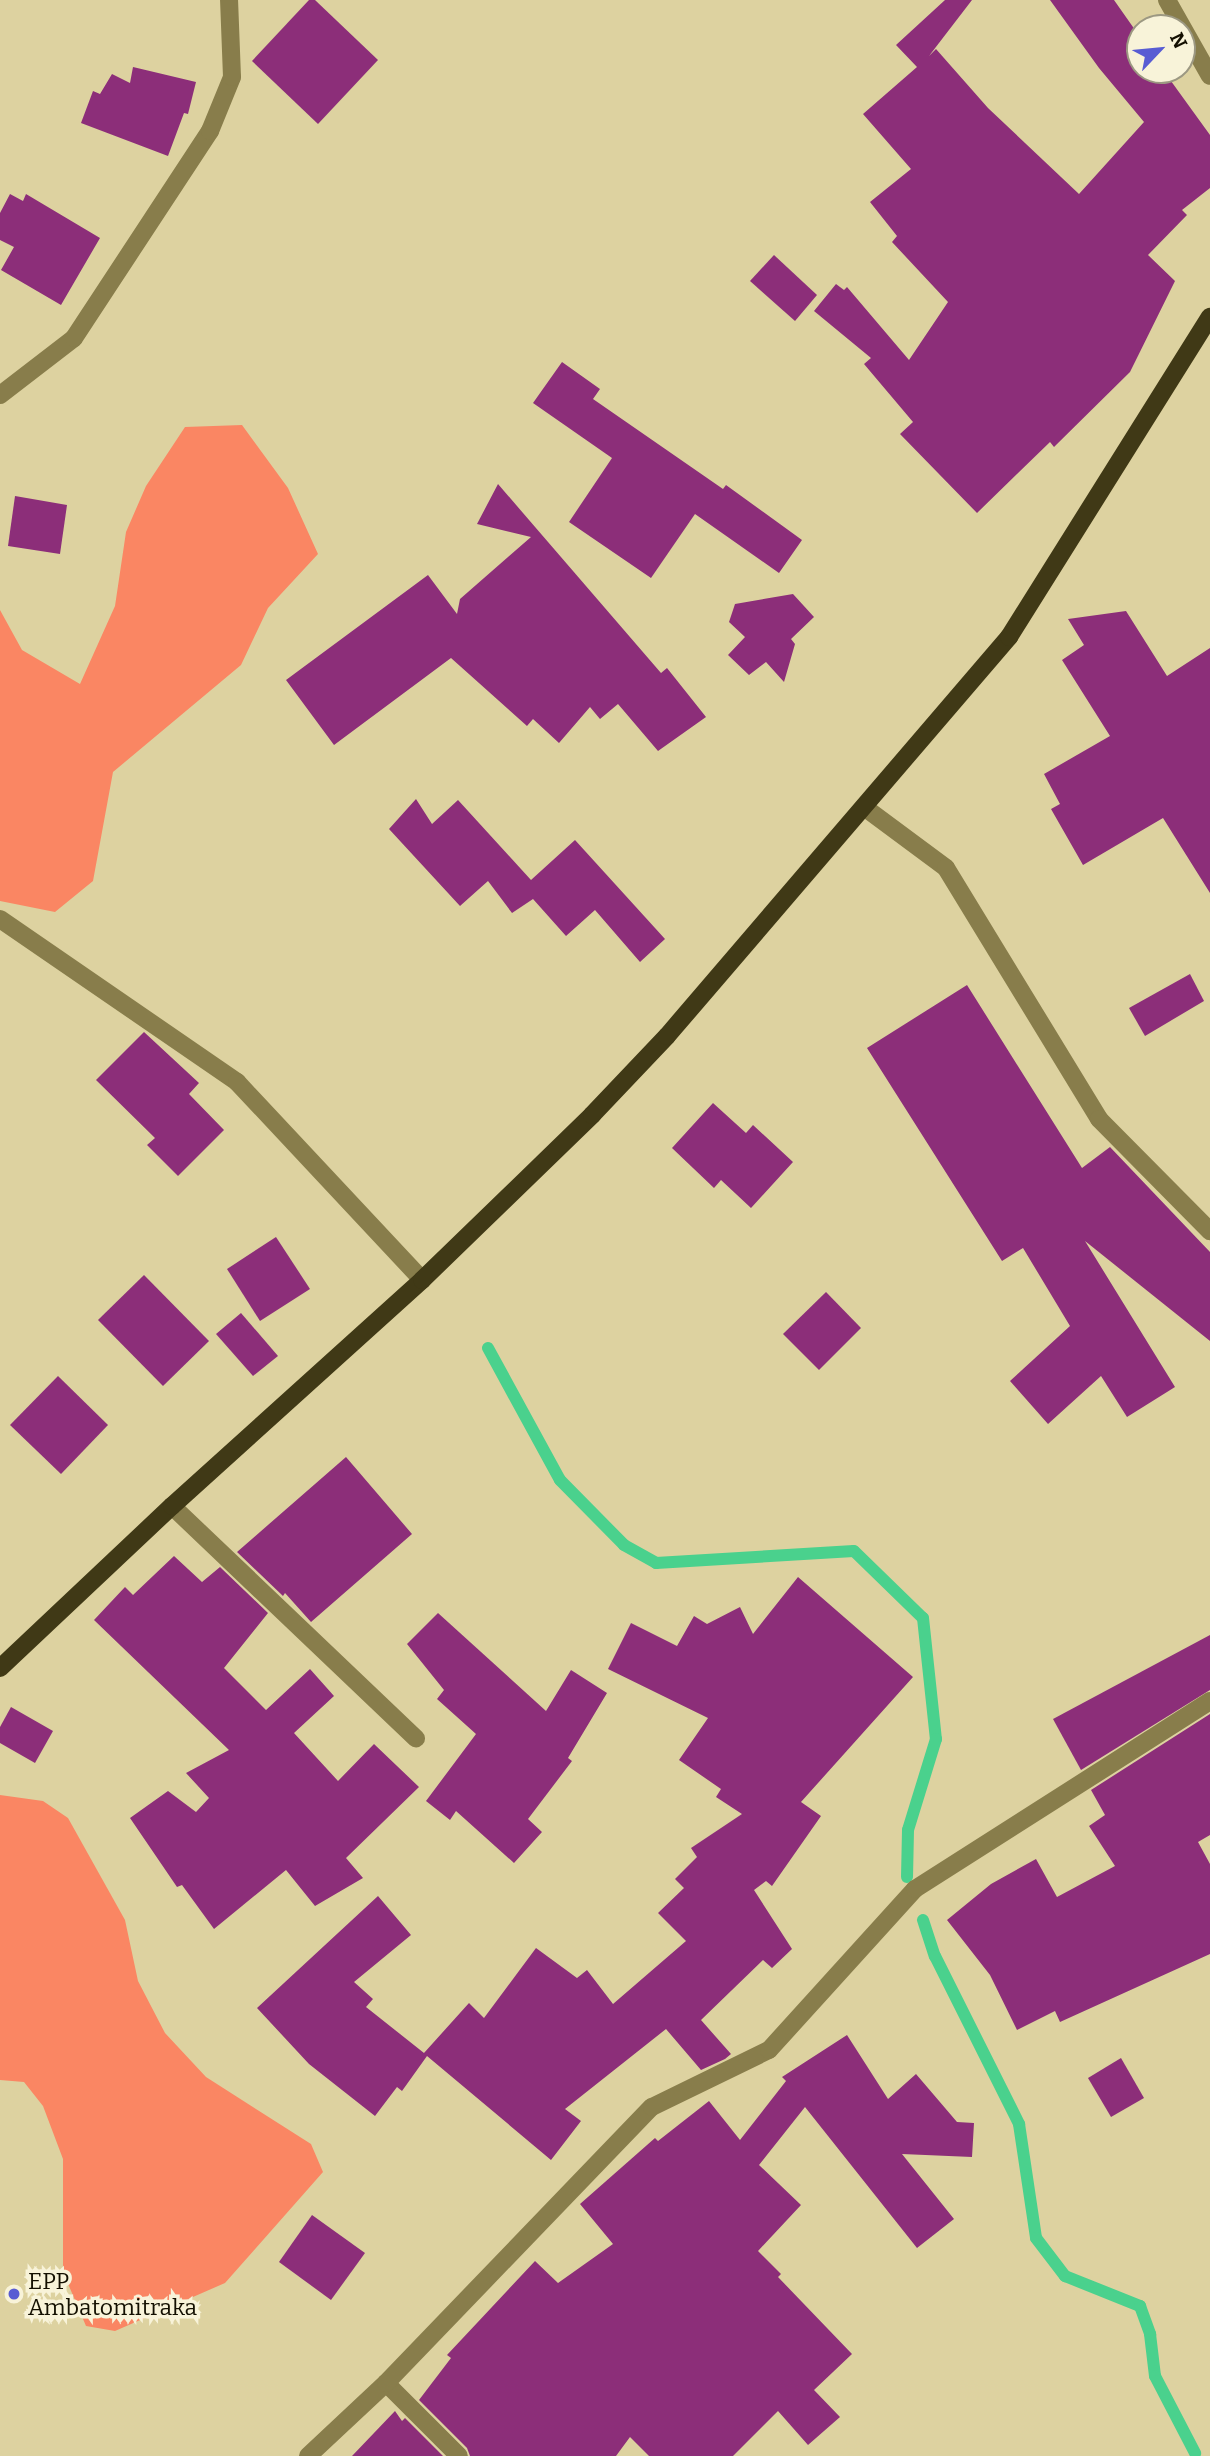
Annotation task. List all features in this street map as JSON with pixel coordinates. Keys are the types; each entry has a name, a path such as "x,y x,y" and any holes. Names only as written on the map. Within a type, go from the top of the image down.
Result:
{"main road":[{"path":"0,1668 172,1506 422,1280 592,1115 667,1036 1009,637 1210,317"}],"street":[{"path":"0,395 74,338 210,131 232,77 229,0"},
{"path":"1167,0 1210,75"},
{"path":"864,807 946,868 1099,1119 1210,1231"},
{"path":"0,919 237,1082 422,1280"},
{"path":"172,1506 416,1738"},
{"path":"308,2456 386,2384 652,2107 769,2050 915,1889 1210,1702"},
{"path":"386,2384 459,2456"}],"shaded area":[{"path":"242,425 288,488 318,554 268,608 241,665 113,772 93,881 55,912 0,901 0,610 22,650 80,684 115,606 126,532 146,486 185,427"},
{"path":"0,1795 43,1801 68,1818 125,1920 138,1981 165,2033 206,2077 311,2144 323,2172 225,2283 115,2331 86,2326 63,2272 63,2159 43,2106 24,2082 0,2080"}],"building":[{"path":"309,0 315,0 378,60 318,124 252,61"},
{"path":"945,0 972,0 929,56 936,49 988,108 1079,194 1144,122 1099,68 1050,0 1114,0 1126,17 1126,84 1173,84 1210,135 1210,188 1182,210 1187,215 1148,255 1175,281 1130,372 1054,447 1050,442 977,513 900,434 913,422 864,364 871,358 814,311 836,284 844,290 847,287 909,360 948,302 892,242 897,236 870,202 911,169 863,114 917,67 896,45"},
{"path":"133,67 196,82 188,114 184,113 168,156 81,123 93,91 100,94 112,74 130,83"},
{"path":"10,194 23,201 26,194 100,238 61,305 1,270 14,247 0,240 0,213"},
{"path":"774,255 817,295 795,321 750,281"},
{"path":"562,362 600,389 593,399 723,489 726,485 802,540 779,573 695,514 651,578 569,522 612,458 533,403"},
{"path":"498,484 661,673 667,668 706,717 658,751 618,704 600,719 590,707 559,743 533,719 527,726 451,658 334,745 286,680 428,575 457,614 460,599 531,537 477,524"},
{"path":"15,496 67,505 60,554 8,546"},
{"path":"793,594 814,617 791,639 795,644 784,682 766,662 749,675 728,655 745,637 729,622 735,604"},
{"path":"1126,611 1167,676 1210,648 1210,893 1163,818 1083,865 1051,809 1060,804 1044,774 1110,736 1062,660 1084,645 1068,619"},
{"path":"416,799 432,824 458,800 531,880 575,840 665,939 640,962 595,910 566,936 533,899 512,913 488,881 460,906 389,829"},
{"path":"1190,974 1204,1001 1145,1036 1129,1008"},
{"path":"967,985 1082,1168 1110,1147 1210,1252 1210,1341 1085,1241 1175,1387 1127,1417 1101,1376 1048,1424 1010,1381 1070,1326 1023,1248 1002,1261 867,1048"},
{"path":"144,1032 199,1083 189,1094 224,1130 178,1176 147,1145 155,1138 96,1080"},
{"path":"713,1103 746,1133 753,1125 793,1162 751,1208 721,1180 714,1188 672,1148"},
{"path":"276,1237 310,1289 260,1321 227,1269"},
{"path":"144,1275 209,1341 163,1386 98,1320"},
{"path":"826,1292 861,1328 819,1370 783,1334"},
{"path":"241,1313 278,1356 253,1376 216,1334"},
{"path":"58,1376 108,1425 61,1474 10,1425"},
{"path":"346,1457 412,1534 311,1622 285,1593 283,1596 237,1552"},
{"path":"174,1556 202,1582 220,1567 268,1613 224,1668 266,1710 310,1669 334,1696 294,1733 338,1781 374,1744 419,1787 346,1858 363,1878 315,1906 286,1870 214,1929 182,1885 177,1887 130,1818 168,1791 196,1812 209,1798 186,1773 229,1750 94,1620 125,1587 133,1595"},
{"path":"798,1577 913,1677 801,1802 821,1816 772,1886 766,1881 754,1890 792,1949 772,1968 763,1960 701,2020 731,2054 725,2059 701,2070 666,2029 565,2109 581,2121 551,2160 427,2056 402,2091 397,2087 375,2116 309,2064 257,2008 378,1896 411,1935 354,1982 373,1999 366,2007 424,2053 469,2003 484,2018 536,1948 577,1978 587,1970 613,2004 686,1941 658,1913 684,1888 675,1879 697,1857 691,1848 742,1814 716,1797 721,1789 679,1760 708,1718 608,1669 631,1623 677,1646 694,1616 707,1624 740,1607 753,1634"},
{"path":"438,1613 546,1711 571,1670 607,1693 568,1758 572,1761 528,1819 542,1832 514,1863 456,1811 450,1820 426,1801 476,1734 437,1699 444,1690 407,1644"},
{"path":"1210,1635 1210,1690 1081,1770 1053,1719"},
{"path":"11,1707 53,1731 35,1763 0,1743 0,1727"},
{"path":"1210,1714 1210,1835 1198,1842 1210,1864 1210,1954 1060,2022 1055,2011 1017,2030 990,1975 947,1920 991,1884 1036,1859 1057,1897 1115,1866 1089,1826 1105,1815 1091,1790"},
{"path":"847,2035 888,2099 916,2074 957,2122 974,2123 972,2157 902,2154 954,2219 917,2248 805,2107 759,2165 801,2205 758,2251 781,2274 778,2277 852,2354 814,2390 840,2417 808,2445 778,2411 733,2456 649,2456 630,2437 616,2456 470,2456 467,2448 419,2400 451,2358 447,2355 535,2261 558,2283 613,2244 580,2204 655,2138 658,2141 709,2101 740,2140 786,2081 782,2077"},
{"path":"1121,2058 1144,2098 1111,2117 1088,2078"},
{"path":"312,2215 365,2253 331,2300 279,2262"},
{"path":"395,2411 402,2421 405,2418 443,2456 352,2456"}],"waterway":[{"path":"488,1348 560,1480 624,1545 656,1563 854,1551 923,1618 936,1739 908,1830 907,1877"},
{"path":"923,1920 935,1956 1019,2124 1036,2238 1065,2276 1140,2306 1150,2334 1155,2376 1195,2453"}],"place":[{"name":"EPP Ambatomitraka","path":"14,2294"}]}
